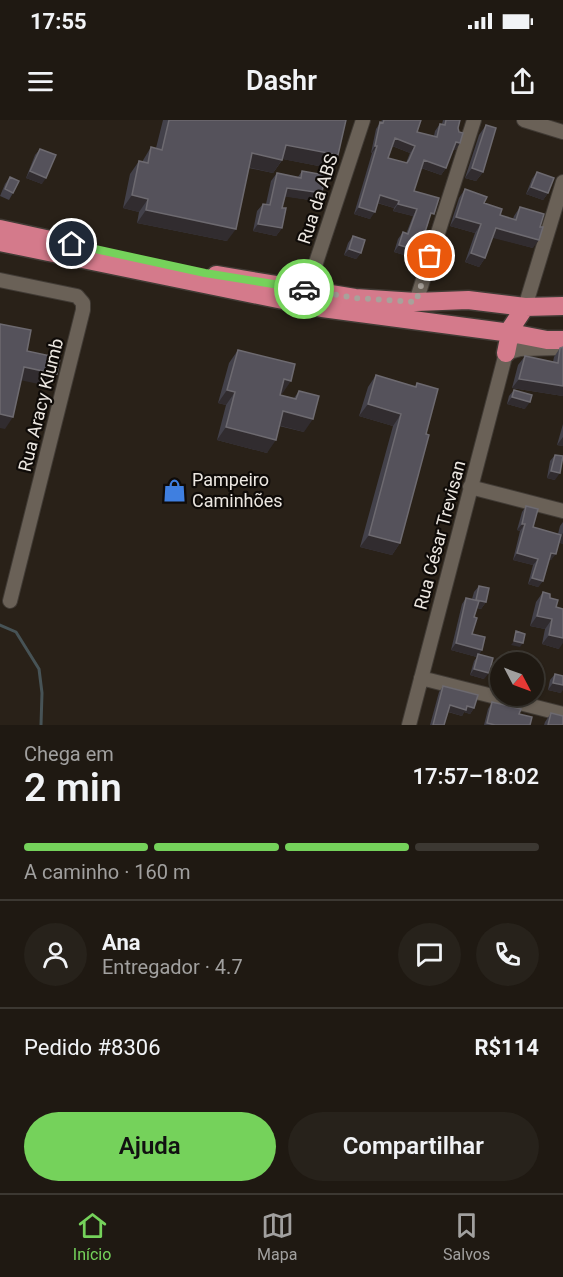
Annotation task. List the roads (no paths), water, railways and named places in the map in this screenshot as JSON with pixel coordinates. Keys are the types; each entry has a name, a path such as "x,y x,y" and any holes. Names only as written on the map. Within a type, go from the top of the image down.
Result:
{"highway":[{"path":"0,229 205,273 355,298 416,302 468,300 520,324 563,340"},
{"path":"0,242 311,306 490,331 520,324 563,306"}],"street":[{"name":"Rua da ABS","path":"307,290 363,120"},
{"path":"416,302 474,120"},
{"path":"524,120 563,132"},
{"name":"Rua César Trevisan","path":"409,725 470,487 563,182"},
{"name":"Rua Aracy Klumb","path":"0,280 76,296 83,303 10,601"},
{"path":"520,324 520,349 563,348"},
{"path":"470,487 563,511"},
{"path":"422,678 563,714"}],"waterway":[{"path":"0,625 16,632 39,669 42,693 41,725"}],"place":[{"name":"Pampeiro Caminhões","path":"174,490"}]}
